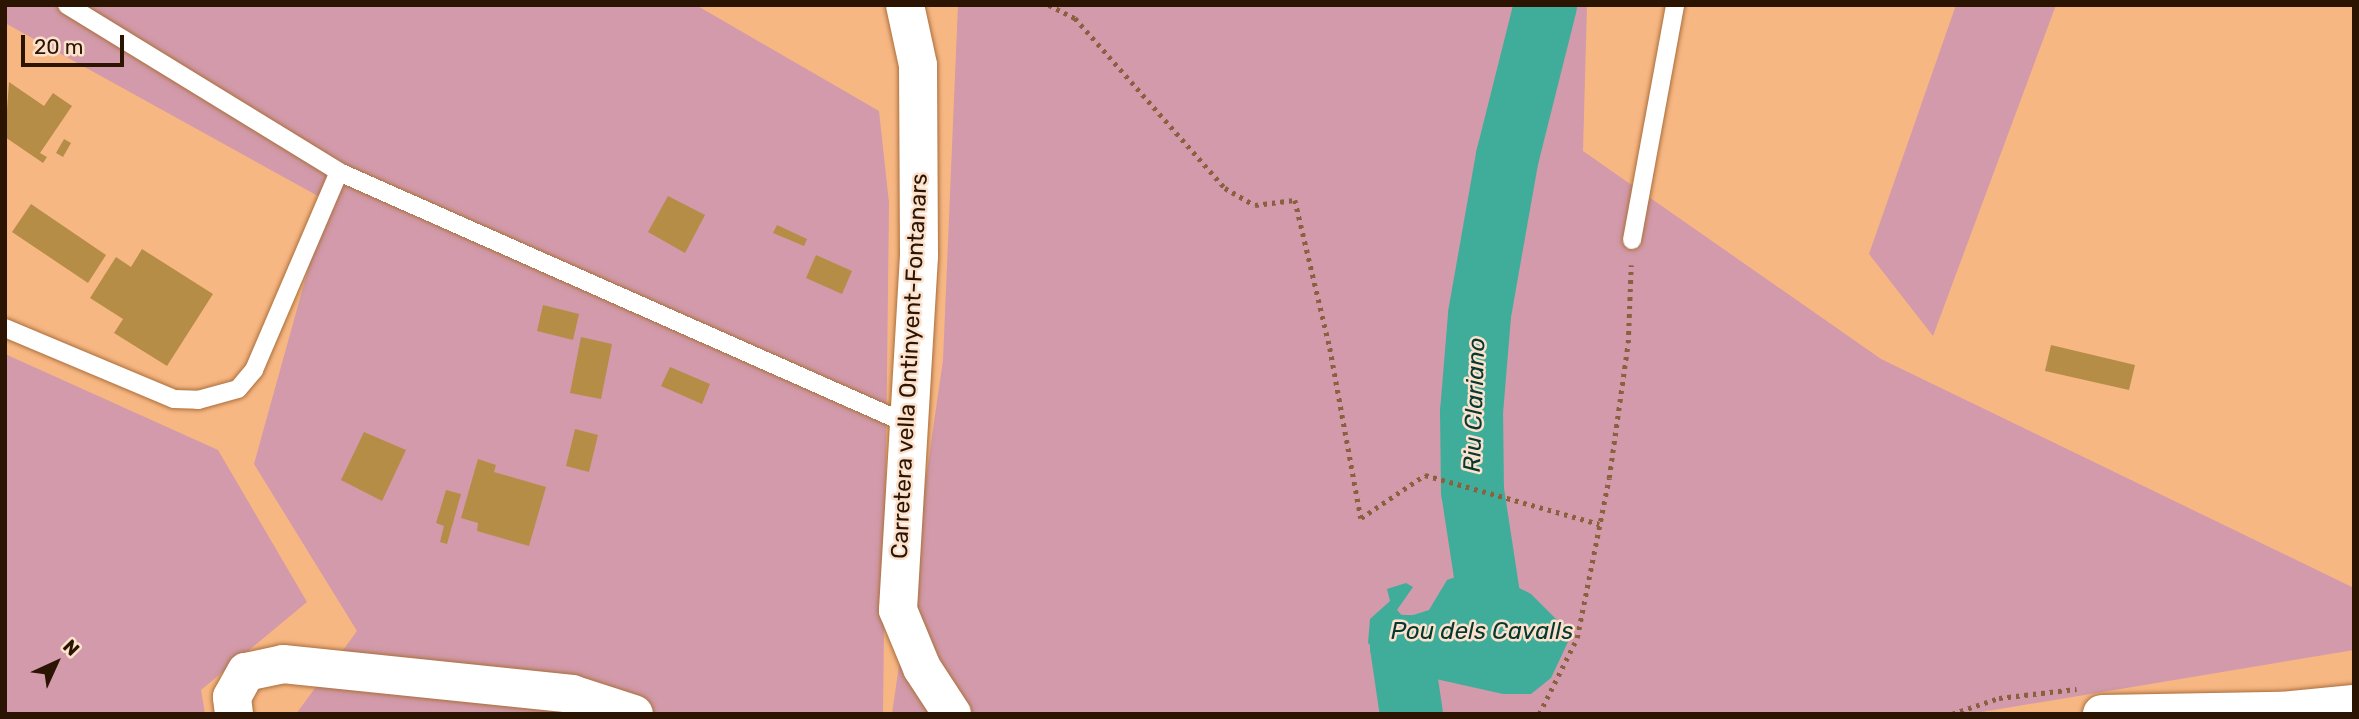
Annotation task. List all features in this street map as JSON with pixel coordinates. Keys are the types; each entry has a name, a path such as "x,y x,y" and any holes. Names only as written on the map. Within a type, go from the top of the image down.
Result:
{"street":[{"name":"Carretera vella Ontinyent-Fontanars","path":"905,5 918,65 919,256 898,610 909,643 952,714"},
{"path":"234,714 232,698 246,673 283,664 572,694 634,714"},
{"path":"2102,714 2282,711 2354,704"}],"lane":[{"path":"67,5 340,172 908,424"},
{"path":"1632,240 1675,5"},
{"path":"5,328 174,399 198,400 238,389 254,370 340,172"}],"path":[{"path":"1049,5 1075,18 1224,188 1255,205 1295,200 1346,428 1361,518 1424,475 1599,524"},
{"path":"1539,714 1577,638 1599,524 1628,343 1632,240"}],"shaded area":[{"path":"5,5 696,5 879,111 889,203 883,714 296,714 357,631 254,464 327,201 5,23"},
{"path":"958,5 1587,5 1583,151 1881,359 2354,588 2354,650 1970,714 892,714 943,360"},
{"path":"1956,5 2056,5 1933,336 1869,254"},
{"path":"5,354 218,450 307,602 201,690 205,714 5,714"}],"water":[{"name":"Pou dels Cavalls","path":"1482,560 1504,580 1531,594 1557,620 1568,642 1551,678 1531,694 1503,694 1409,673 1412,704 1451,714 1407,714 1400,672 1368,643 1370,619 1390,601 1387,589 1406,583 1413,587 1397,610 1404,618 1429,610 1447,580 1470,572"}],"building":[{"path":"9,82 44,106 53,93 72,106 40,153 47,157 43,163 5,137"},
{"path":"64,139 71,143 63,157 56,153"},
{"path":"668,196 705,215 685,253 648,232"},
{"path":"31,204 106,255 88,283 12,232"},
{"path":"777,225 807,239 804,246 773,233"},
{"path":"142,249 213,294 167,366 114,333 123,319 90,298 116,257 131,267"},
{"path":"816,255 852,271 842,294 806,278"},
{"path":"543,305 579,314 573,340 537,331"},
{"path":"581,337 612,344 601,399 570,393"},
{"path":"2051,345 2135,365 2129,390 2045,371"},
{"path":"670,367 710,384 702,404 661,386"},
{"path":"575,429 598,435 589,472 566,466"},
{"path":"364,432 406,450 382,501 341,480"},
{"path":"478,459 496,465 494,472 546,487 529,546 477,531 478,523 461,518"},
{"path":"446,490 461,494 447,544 440,542 444,526 436,523"}],"waterway":[{"name":"Riu Clariano","path":"1411,714 1401,646 1496,647 1472,491 1471,412 1479,314 1507,156 1545,5"}]}
